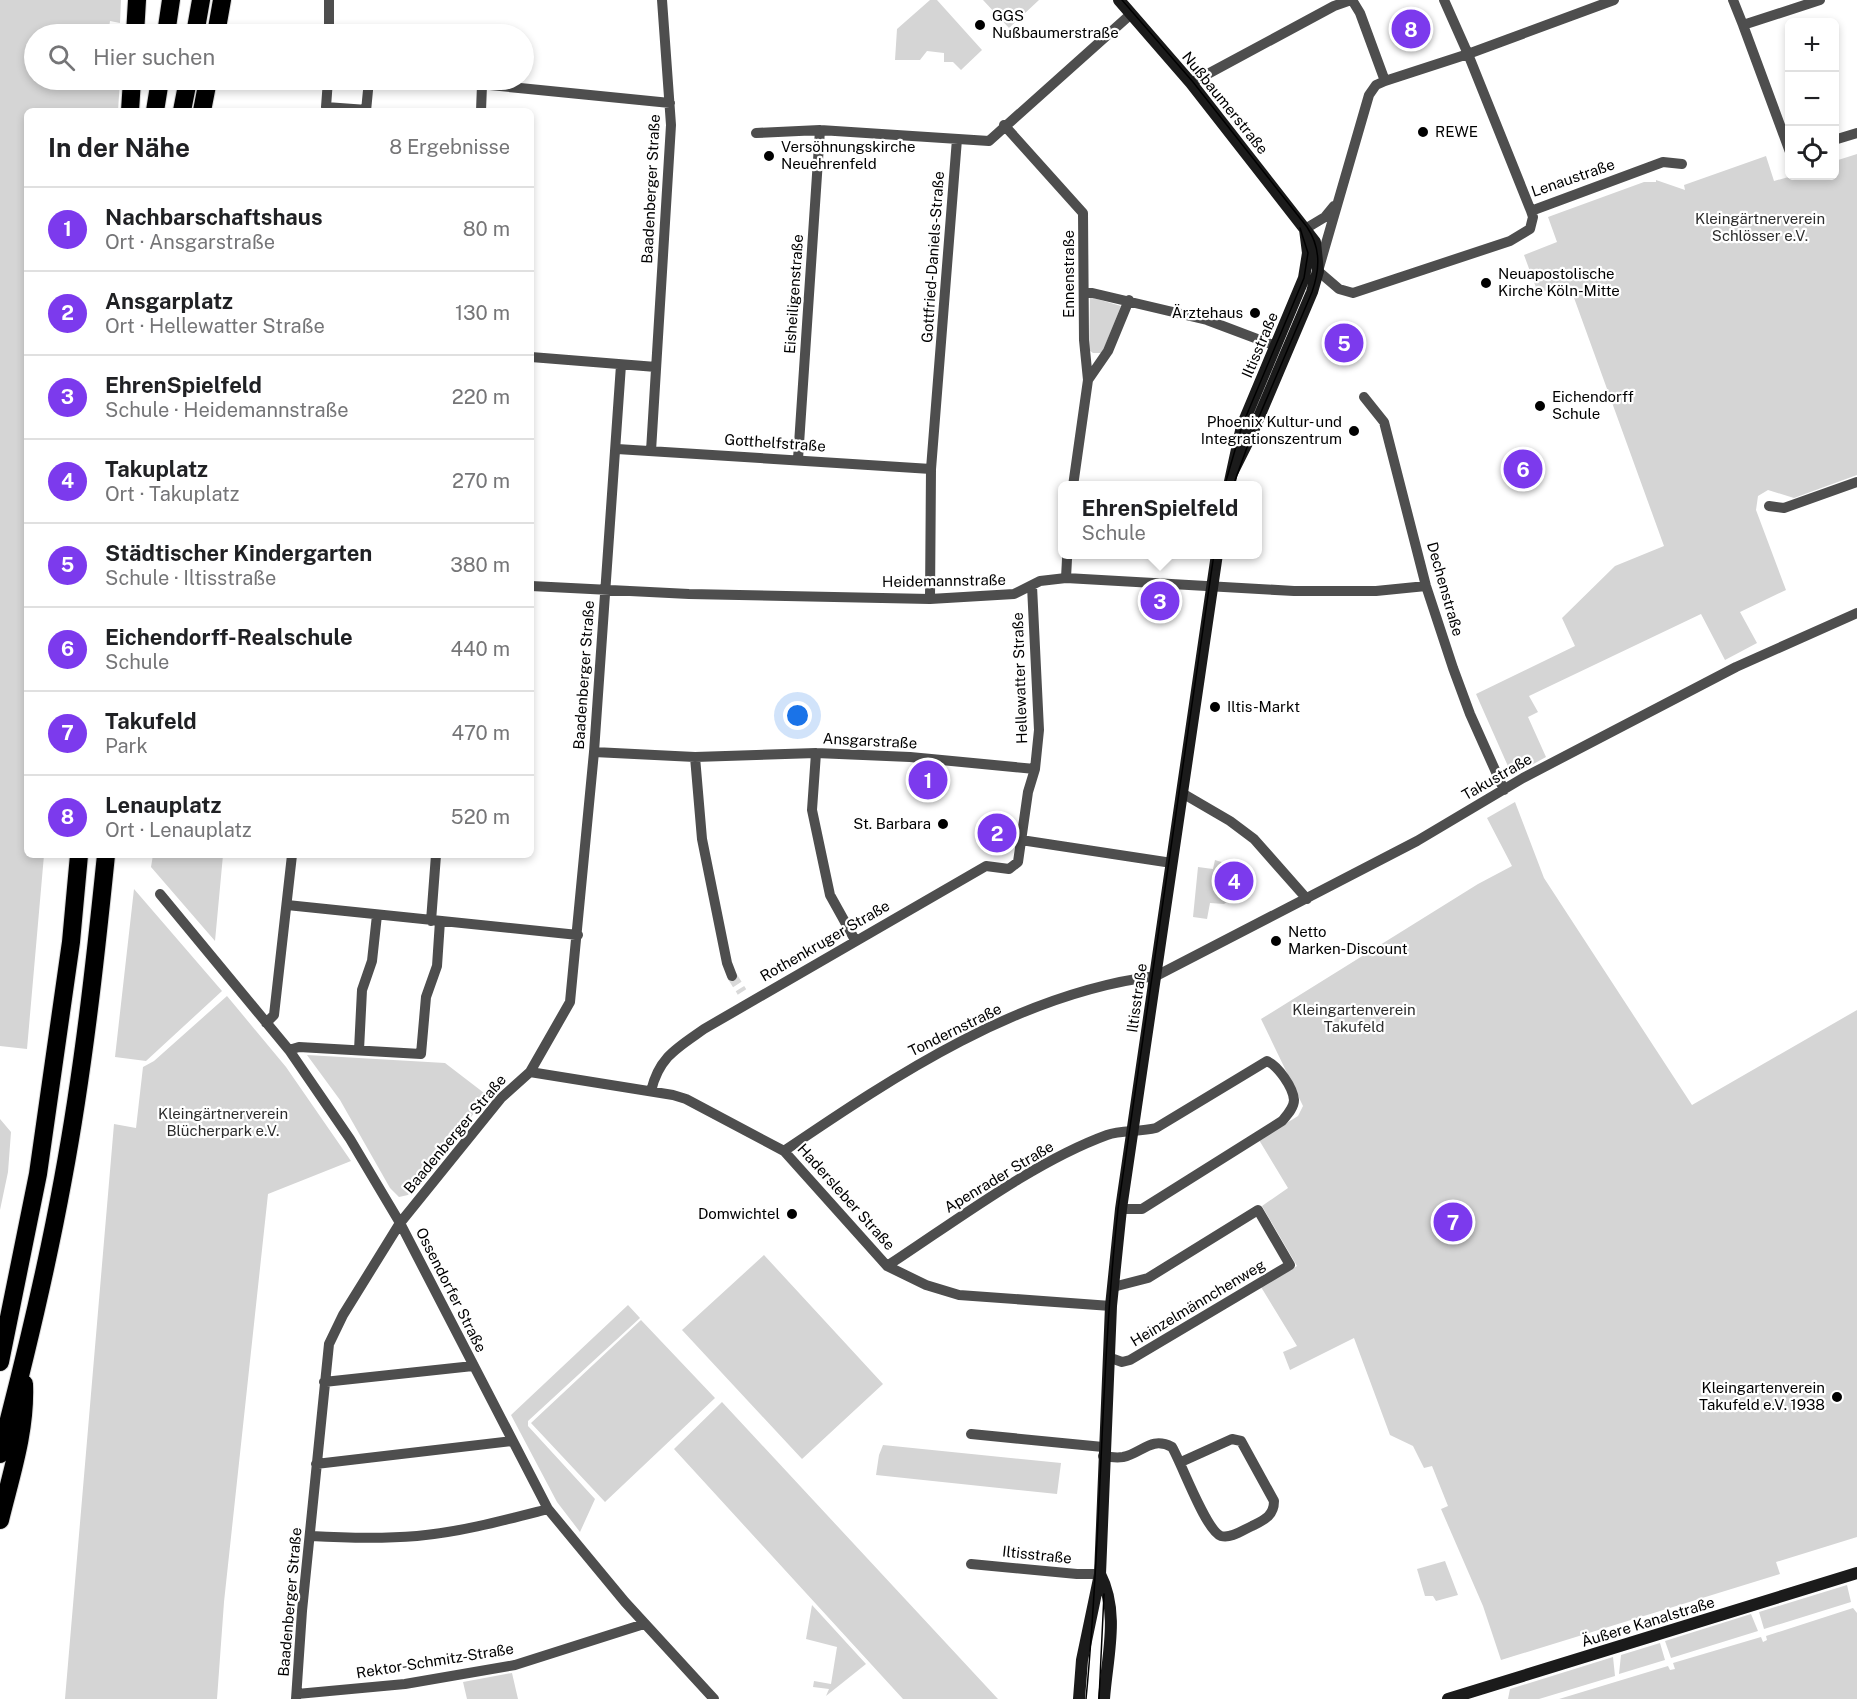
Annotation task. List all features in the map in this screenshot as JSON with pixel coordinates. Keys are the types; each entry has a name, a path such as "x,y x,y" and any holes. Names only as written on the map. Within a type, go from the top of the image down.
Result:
{"highway":[{"path":"136,24 137,0"},
{"path":"167,24 171,0"},
{"path":"197,24 201,0"},
{"path":"218,24 222,0"},
{"path":"130,108 131,90"},
{"path":"155,108 158,90"},
{"path":"183,108 186,90"},
{"path":"203,108 206,90"},
{"path":"0,1362 38,1174 71,942 79,858"},
{"path":"0,1454 23,1364 63,1178 97,946 106,858"},
{"path":"0,1520 25,1408 23,1364"}],"street":[{"path":"328,24 329,0"},
{"name":"Baadenberger Straße","path":"651,451 672,125 662,0"},
{"name":"Nußbaumerstraße","path":"1119,0 1191,83 1305,229"},
{"path":"1191,83 1334,6 1352,0 1360,13 1385,81 1468,54 1614,0"},
{"name":"Lenaustraße","path":"1444,0 1531,211 1663,162 1682,164"},
{"path":"1733,0 1785,143"},
{"path":"1743,25 1820,0"},
{"path":"756,133 820,130 989,141 1004,125 1131,14"},
{"name":"Iltisstraße","path":"1232,473 1257,421 1318,271 1369,94 1376,85 1385,81"},
{"path":"327,90 326,107 340,108"},
{"path":"367,108 368,90"},
{"path":"481,108 482,90"},
{"path":"534,90 670,103"},
{"name":"Ennenstraße","path":"1004,125 1083,213 1084,340 1088,381 1074,481"},
{"name":"Eisheiligenstraße","path":"798,459 820,130"},
{"path":"1839,138 1857,133"},
{"name":"Gottfried-Daniels-Straße","path":"930,599 931,469 957,139"},
{"name":"Iltisstraße","path":"1230,481 1242,426 1306,270 1305,229 1325,217 1337,201"},
{"path":"1305,229 1317,247 1318,271 1339,289 1353,293 1518,237 1530,229 1533,217 1531,211"},
{"path":"1084,291 1207,320 1276,346"},
{"name":"Ennenstraße","path":"1088,381 1108,351 1129,300"},
{"path":"534,357 656,367"},
{"name":"Baadenberger Straße","path":"296,1697 329,1344 343,1316 400,1223 501,1098 530,1072 561,1022 570,1002 594,752 621,365"},
{"name":"Dechenstraße","path":"1364,397 1384,422 1426,586 1470,714 1504,790"},
{"name":"Gotthelfstraße","path":"617,448 931,469"},
{"path":"1769,506 1784,508 1857,482"},
{"path":"1066,578 1067,559"},
{"name":"Iltisstraße","path":"1079,1699 1082,1660 1100,1574 1108,1357 1121,1209 1134,1133 1216,559"},
{"name":"Heidemannstraße","path":"534,586 689,594 930,599 1014,594 1040,581 1066,578 1212,587 1376,591 1426,586"},
{"name":"Hellewatter Straße","path":"1021,840 1028,792 1035,769 1039,730 1032,586"},
{"name":"Takustraße","path":"1156,976 1417,841 1504,790 1744,662 1857,613"},
{"name":"Ansgarstraße","path":"594,752 695,757 816,753 910,758 1035,769"},
{"path":"816,753 812,810 830,895 855,940"},
{"path":"695,757 702,839 727,963 732,976"},
{"path":"1182,793 1230,821 1254,839 1307,899"},
{"path":"1021,840 1172,863"},
{"name":"Rothenkruger Straße","path":"651,1091 655,1073 675,1048 855,940 986,866 1010,868 1018,862 1021,840"},
{"path":"266,1023 274,1015 292,858"},
{"path":"289,1050 299,1047 421,1054 426,996 437,966 436,858"},
{"name":"Ossendorfer Straße","path":"160,894 289,1050 344,1130 400,1223 548,1509 644,1624 714,1699"},
{"path":"287,905 578,935"},
{"path":"359,1050 362,990 372,961 377,915"},
{"name":"Tondernstraße","path":"784,1151 892,1079 970,1037 1023,1014 1094,988 1122,979 1156,976"},
{"path":"742,992 748,1003"},
{"path":"1121,1209 1142,1209 1282,1121 1292,1108 1294,1098 1277,1065 1267,1061 1156,1128 1134,1133"},
{"name":"Hadersleber Straße","path":"530,1072 651,1091 686,1099 784,1151 887,1266 926,1285 959,1295 1111,1306"},
{"name":"Apenrader Straße","path":"887,1266 990,1198 1071,1151 1109,1134 1134,1133"},
{"name":"Heinzelmännchenweg","path":"1108,1357 1122,1362 1130,1360 1290,1265 1258,1210 1148,1278 1113,1287"},
{"path":"324,1382 473,1366"},
{"path":"971,1434 1103,1451 1122,1457 1152,1443 1165,1443 1172,1448 1181,1462 1211,1527 1219,1535 1230,1536 1262,1521 1272,1512 1274,1501 1241,1441 1232,1439 1181,1462"},
{"path":"316,1464 512,1441"},
{"path":"311,1536 369,1538 419,1536 487,1525 548,1509"},
{"name":"Iltisstraße","path":"971,1564 1100,1574"},
{"name":"Äußere Kanalstraße","path":"1448,1699 1857,1573"},
{"name":"Iltisstraße","path":"1100,1574 1107,1587 1113,1628 1107,1656 1104,1699"},
{"name":"Rektor-Schmitz-Straße","path":"296,1697 405,1684 515,1665 644,1624"}],"green space":[{"path":"0,0 121,0 120,23 110,21 110,24 24,24 24,90 119,90 118,108 24,108 24,858 44,858 27,1049 0,1046"},
{"path":"930,0 937,0 982,50 961,70 953,62 944,62 944,53 927,51 920,60 895,60 897,29"},
{"path":"983,0 1039,0 1009,28"},
{"name":"Kleingärtnerverein Schlösser e.V.","path":"1857,154 1857,475 1794,498 1768,490 1758,496 1756,510 1786,590 1740,612 1757,643 1725,660 1701,614 1529,696 1538,712 1528,717 1546,757 1517,773 1511,773 1476,694 1575,646 1562,618 1615,566 1664,546 1569,284 1538,293 1524,255 1557,242 1548,217 1644,182 1656,182 1656,180 1685,190 1684,185 1766,156 1774,181 1785,178 1785,180 1839,180 1839,160"},
{"path":"1090,297 1121,306 1102,353 1093,353 1089,350"},
{"name":"Kleingartenverein Takufeld","path":"1515,802 1544,878 1692,1105 1857,1010 1857,1537 1776,1562 1780,1574 1501,1660 1483,1606 1441,1509 1448,1506 1432,1466 1424,1468 1413,1446 1390,1435 1354,1338 1290,1370 1283,1352 1297,1346 1261,1287 1297,1266 1262,1206 1288,1188 1259,1140 1298,1116 1303,1106 1261,1019 1478,884 1512,866 1487,818"},
{"path":"152,858 223,858 215,941 151,867"},
{"path":"1215,860 1231,865 1235,873 1233,898 1224,904 1210,903 1207,919 1193,917 1198,867 1213,869"},
{"path":"134,889 222,991 146,1061 115,1057"},
{"name":"Kleingärtnerverein Blücherpark e.V.","path":"227,996 286,1067 351,1161 268,1194 224,1602 217,1699 65,1699 114,1124 136,1128 143,1067 154,1061"},
{"path":"307,1055 445,1063 488,1096 408,1195 399,1197 390,1188 340,1100"},
{"path":"0,1119 11,1132 8,1172 0,1210"},
{"path":"764,1255 883,1384 802,1459 682,1330"},
{"path":"628,1305 640,1318 528,1421 528,1426 595,1499 580,1532 557,1502 511,1415"},
{"path":"641,1320 715,1398 605,1502 531,1423"},
{"path":"722,1402 998,1699 903,1699 674,1449"},
{"path":"883,1445 1061,1463 1057,1494 876,1475"},
{"path":"1445,1561 1458,1595 1436,1601 1433,1596 1425,1596 1417,1569"},
{"path":"1847,1585 1851,1602 1764,1629 1759,1612"},
{"path":"812,1605 866,1664 826,1696 829,1689 813,1687 814,1681 831,1684 837,1647 806,1639"},
{"path":"1853,1608 1857,1613 1857,1699 1559,1699 1668,1666 1670,1670 1675,1669 1673,1663 1761,1637 1763,1642 1767,1640 1766,1636"},
{"path":"1751,1614 1758,1631 1671,1658 1665,1641"},
{"path":"1660,1643 1665,1660 1619,1674 1621,1655"},
{"path":"1613,1657 1615,1676 1539,1699 1508,1699 1510,1689"},
{"path":"512,1673 518,1699 467,1699 463,1682"}],"tunnel":[{"path":"732,976 742,992"}],"tram line":[{"path":"1122,0 1193,82 1307,227 1317,251 1318,267 1312,292 1253,431 1235,481"},
{"path":"1226,481 1242,426 1304,278 1308,253 1300,228"},
{"path":"1086,1699 1108,1331 1118,1209 1213,559"},
{"path":"1099,1699 1104,1594"}],"place":[{"name":"GGS Nußbaumerstraße","path":"980,25"},
{"name":"Lenauplatz","path":"1411,29"},
{"name":"REWE","path":"1423,132"},
{"name":"Versöhnungskirche Neuehrenfeld","path":"769,156"},
{"name":"Neuapostolische Kirche Köln-Mitte","path":"1486,283"},
{"name":"Ärztehaus","path":"1255,313"},
{"name":"Städtischer Kindergarten","path":"1344,343"},
{"name":"Eichendorff Schule","path":"1540,406"},
{"name":"Phoenix Kultur- und Integrationszentrum","path":"1354,431"},
{"name":"Eichendorff-Realschule","path":"1523,469"},
{"name":"EhrenSpielfeld","path":"1160,601"},
{"name":"Iltis-Markt","path":"1215,707"},
{"name":"Nachbarschaftshaus","path":"928,780"},
{"name":"St. Barbara","path":"943,824"},
{"name":"Ansgarplatz","path":"997,833"},
{"name":"Takuplatz","path":"1234,881"},
{"name":"Netto Marken-Discount","path":"1276,941"},
{"name":"Domwichtel","path":"792,1214"},
{"name":"Takufeld","path":"1453,1222"},
{"name":"Kleingartenverein Takufeld e.V. 1938","path":"1837,1397"}]}
